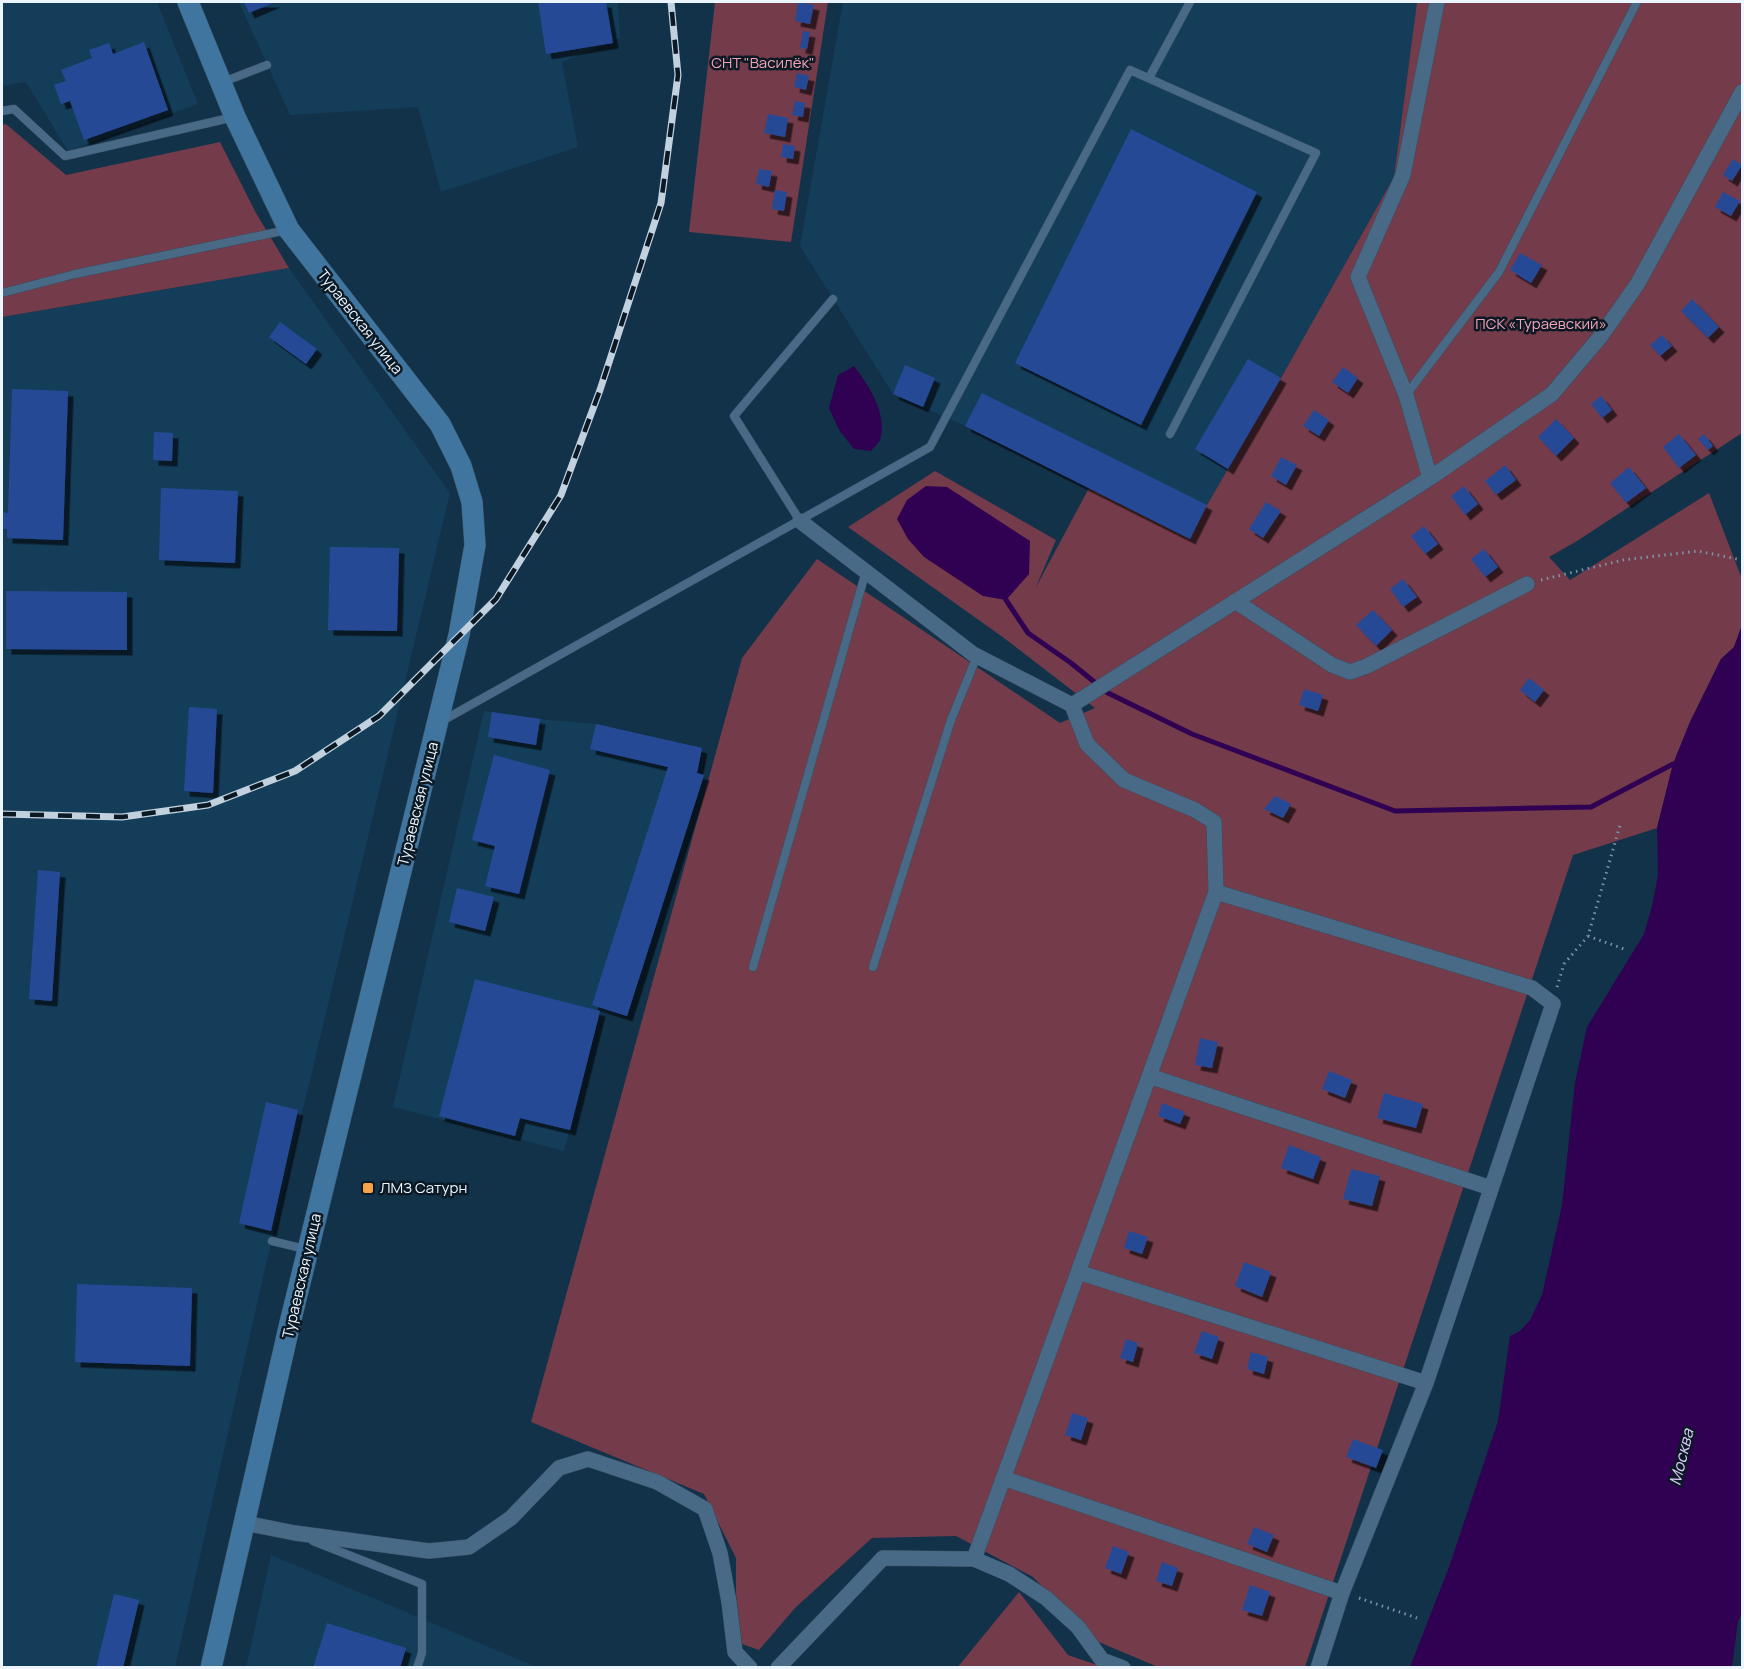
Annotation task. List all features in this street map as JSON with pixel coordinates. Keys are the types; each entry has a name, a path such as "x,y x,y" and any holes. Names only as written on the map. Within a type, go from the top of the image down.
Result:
{"main road":[{"name":"Тураевская улица","path":"188,2 235,117 289,230 440,424 460,466 472,502 475,544 459,635 308,1250 211,1668"}],"street":[{"path":"1430,478 1406,395 1358,277 1403,175 1437,2"},
{"path":"1072,705 1430,478 1552,394 1601,336 1638,283 1743,92"},
{"path":"801,521 977,656 1072,705 1087,744 1124,780 1195,810 1214,822 1216,892 974,1558"},
{"path":"1235,601 1332,664 1350,672 1367,666 1527,584"},
{"path":"1216,892 1532,988 1553,1004 1426,1383 1342,1593 1318,1668"},
{"path":"1149,1076 1491,1188"},
{"path":"1078,1272 1426,1383"},
{"path":"244,1523 295,1533 429,1551 470,1547 511,1518 559,1467 588,1458 657,1482 705,1509 720,1552 735,1652 750,1668"},
{"path":"1004,1478 1342,1593"},
{"path":"778,1668 883,1558 974,1558 1010,1574 1046,1598 1078,1627 1100,1664 1123,1668"}],"lane":[{"path":"1149,78 1190,2"},
{"path":"1406,395 1499,272 1637,2"},
{"path":"221,83 267,65"},
{"path":"438,723 930,447 1130,70 1316,153 1170,434"},
{"path":"2,111 14,109 65,156 235,117"},
{"path":"2,293 75,274 289,230"},
{"path":"801,521 734,416 833,299"},
{"path":"753,967 866,571"},
{"path":"873,967 951,720 977,656"},
{"path":"272,1242 308,1250"},
{"path":"295,1533 422,1584 422,1653 417,1668"}],"path":[{"path":"1527,584 1623,560 1698,551 1743,560"},
{"path":"1553,1004 1564,964 1588,936 1621,822"},
{"path":"1588,936 1624,950"},
{"path":"1342,1593 1417,1618"}],"shaded area":[{"path":"2,2 157,2 198,104 68,151 26,82 2,86"},
{"path":"239,2 618,2 620,38 562,62 578,147 441,192 418,107 290,115"},
{"path":"843,2 1417,2 1394,177 1207,505 1190,539 965,426 893,394 800,246"},
{"path":"289,268 450,493 264,1273 175,1667 2,1668 2,317"},
{"path":"484,711 596,724 702,748 697,773 704,775 627,1016 600,1012 564,1151 393,1107"},
{"path":"271,1555 536,1667 246,1668"}],"green space":[{"name":"СНТ \"Василёк\"","path":"715,2 828,2 791,242 689,232"},
{"name":"ПСК «Тураевский»","path":"1417,2 1742,2 1742,433 1549,557 1570,580 1709,493 1742,579 1742,625 1734,647 1721,659 1690,722 1673,764 1657,828 1573,855 1305,1667 1158,1667 1094,1640 1033,1577 956,1536 872,1538 795,1608 759,1650 742,1644 736,1594 736,1558 704,1494 531,1422 742,658 817,559 1060,723 1095,708 1004,638 848,527 935,471 1056,540 1035,589 1089,488 1190,539 1207,505 1394,177"},
{"path":"6,124 66,175 220,142 256,213 289,268 2,317 2,125"},
{"path":"1019,1592 1068,1655 1103,1667 957,1668"}],"water":[{"path":"854,366 876,401 881,420 880,440 871,451 854,449 839,430 829,408 838,375"},
{"path":"926,486 947,487 1030,541 1029,574 1006,600 983,596 924,557 908,539 897,519 907,500"},
{"name":"Москва","path":"1742,625 1742,1613 1738,1621 1732,1667 1410,1667 1449,1567 1498,1421 1510,1336 1520,1331 1530,1320 1542,1295 1562,1205 1575,1083 1587,1027 1644,934 1658,875 1657,828 1673,764 1690,722 1721,659 1734,647"}],"building":[{"path":"244,2 275,2 249,13"},
{"path":"538,2 606,2 613,43 546,54"},
{"path":"798,2 814,5 810,24 795,21"},
{"path":"803,31 810,32 807,49 800,48"},
{"path":"144,42 168,110 84,140 70,101 61,104 54,85 66,81 61,70 92,58 89,50 109,43 113,54"},
{"path":"797,73 809,76 806,90 794,87"},
{"path":"795,101 805,103 803,117 792,115"},
{"path":"768,114 788,118 785,137 764,133"},
{"path":"1131,129 1257,192 1141,425 1015,363"},
{"path":"783,144 795,146 793,159 781,157"},
{"path":"1733,159 1742,165 1732,181 1723,175"},
{"path":"759,169 772,171 769,187 756,184"},
{"path":"775,190 787,192 784,211 772,209"},
{"path":"1723,192 1740,201 1731,216 1715,207"},
{"path":"1520,253 1542,265 1531,283 1510,270"},
{"path":"1692,299 1719,327 1708,338 1681,311"},
{"path":"280,322 317,349 306,364 269,337"},
{"path":"1662,335 1672,346 1660,356 1650,345"},
{"path":"1248,359 1281,378 1228,469 1195,449"},
{"path":"905,365 935,378 923,407 893,394"},
{"path":"1343,367 1358,378 1348,393 1332,382"},
{"path":"12,389 68,391 63,540 7,538 7,529 2,529 2,512 8,513"},
{"path":"982,393 1207,505 1190,539 965,426"},
{"path":"1601,396 1612,410 1602,418 1591,404"},
{"path":"1314,410 1329,420 1319,436 1303,426"},
{"path":"1556,419 1574,438 1556,456 1538,437"},
{"path":"154,432 173,433 172,461 153,460"},
{"path":"1679,434 1696,455 1679,468 1663,447"},
{"path":"1704,434 1713,446 1708,450 1698,439"},
{"path":"1281,457 1297,465 1286,485 1271,476"},
{"path":"1505,465 1516,480 1496,495 1485,481"},
{"path":"1629,467 1646,488 1626,503 1610,483"},
{"path":"1464,486 1478,504 1465,515 1451,496"},
{"path":"161,488 238,491 235,563 159,560"},
{"path":"1266,502 1281,511 1263,538 1249,529"},
{"path":"1424,526 1438,544 1425,554 1411,536"},
{"path":"330,547 399,548 397,631 328,630"},
{"path":"1484,549 1498,567 1485,577 1471,559"},
{"path":"1403,579 1417,597 1403,607 1390,589"},
{"path":"6,591 127,592 127,650 6,649"},
{"path":"1373,610 1392,630 1376,646 1356,625"},
{"path":"1529,678 1544,690 1535,702 1520,690"},
{"path":"1304,689 1323,695 1318,711 1299,705"},
{"path":"189,707 217,709 213,793 184,791"},
{"path":"492,712 540,719 536,745 488,737"},
{"path":"596,724 702,748 697,773 704,775 627,1016 592,1005 668,767 590,749"},
{"path":"494,755 550,770 519,894 485,886 495,846 472,840"},
{"path":"1275,796 1291,804 1283,818 1264,809"},
{"path":"38,870 60,872 52,1001 29,999"},
{"path":"457,888 494,897 485,931 449,922"},
{"path":"475,979 600,1011 570,1130 520,1118 515,1136 439,1116"},
{"path":"1200,1038 1218,1042 1212,1068 1195,1065"},
{"path":"1329,1071 1352,1080 1345,1098 1322,1089"},
{"path":"1384,1093 1423,1104 1416,1128 1377,1118"},
{"path":"266,1102 298,1110 271,1231 239,1223"},
{"path":"1162,1103 1185,1112 1180,1124 1158,1116"},
{"path":"1289,1145 1321,1157 1313,1179 1281,1168"},
{"path":"1351,1169 1380,1176 1372,1206 1343,1199"},
{"path":"1129,1231 1148,1237 1142,1254 1124,1248"},
{"path":"1244,1262 1271,1272 1262,1297 1235,1286"},
{"path":"77,1284 192,1288 190,1366 75,1362"},
{"path":"1202,1331 1219,1337 1212,1359 1194,1353"},
{"path":"1126,1339 1138,1343 1133,1362 1120,1358"},
{"path":"1251,1352 1268,1357 1264,1374 1247,1369"},
{"path":"1072,1413 1088,1418 1081,1440 1065,1435"},
{"path":"1353,1439 1383,1450 1376,1468 1346,1457"},
{"path":"1254,1527 1274,1535 1267,1552 1247,1544"},
{"path":"1113,1546 1129,1552 1121,1574 1105,1568"},
{"path":"1162,1562 1178,1568 1172,1586 1156,1581"},
{"path":"1250,1585 1270,1592 1262,1616 1242,1610"},
{"path":"114,1594 139,1600 123,1668 96,1668"},
{"path":"327,1623 406,1648 400,1668 313,1668"}],"waterway":[{"path":"1006,600 1028,633 1108,693 1192,734 1395,811 1591,807 1673,764"}],"railway":[{"path":"2,814 122,817 208,805 295,771 379,716 496,599 561,495 600,390 661,203 678,75 671,2"}],"place":[{"name":"ЛМЗ Сатурн","path":"368,1188"}]}
